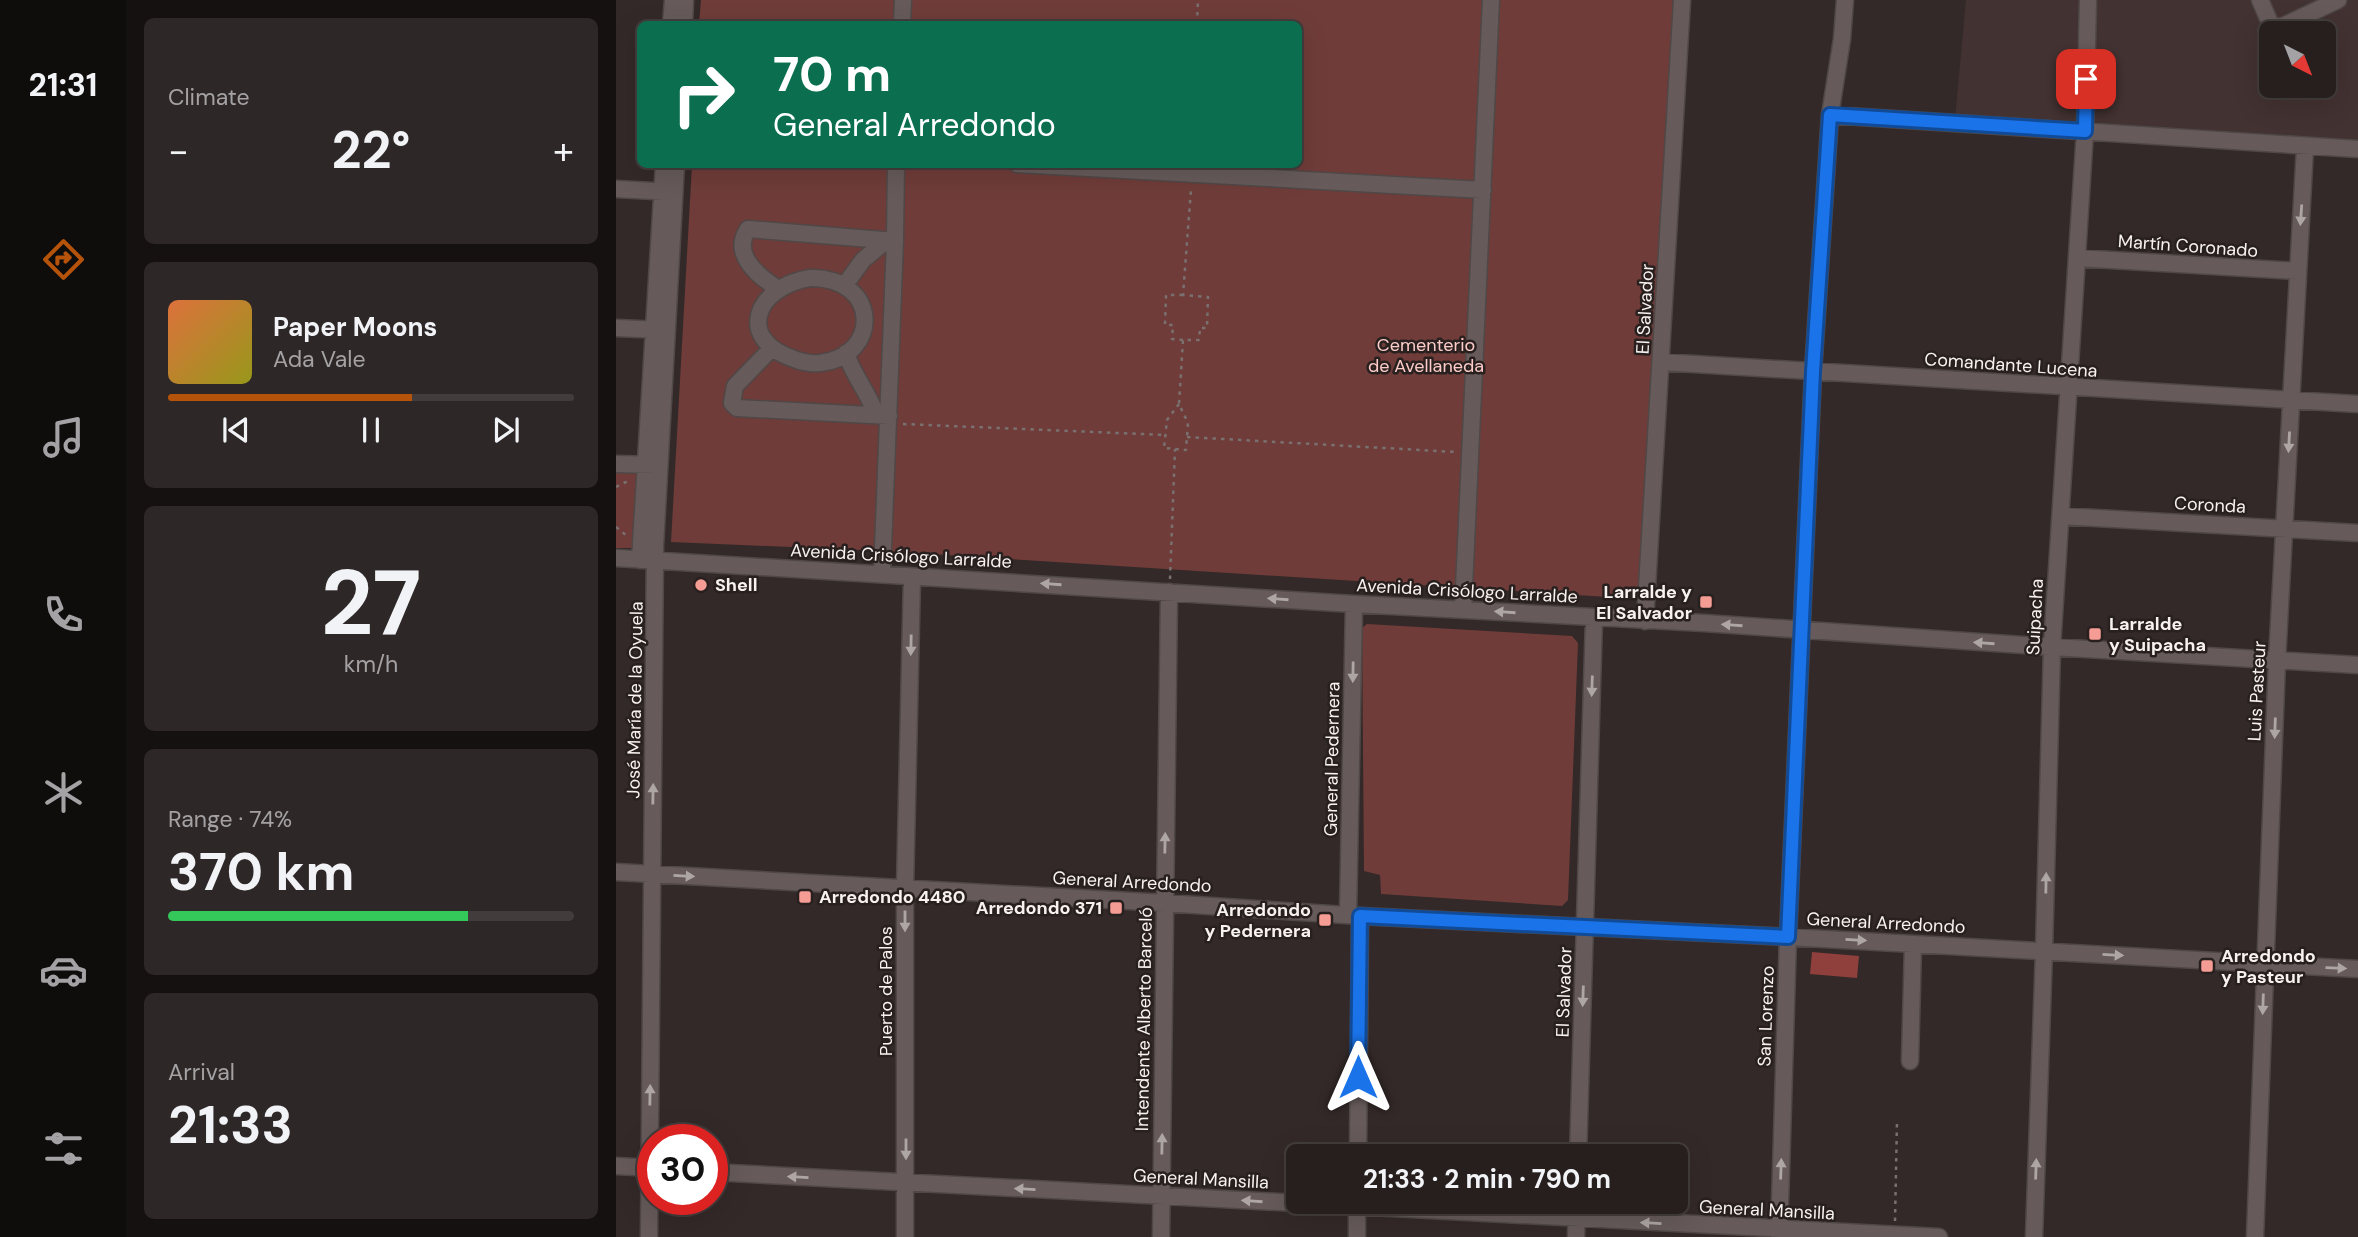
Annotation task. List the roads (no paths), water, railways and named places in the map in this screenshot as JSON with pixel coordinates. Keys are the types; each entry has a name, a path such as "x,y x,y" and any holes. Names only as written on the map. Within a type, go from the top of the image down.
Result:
{"street":[{"path":"671,21 673,0"},
{"path":"684,21 685,0"},
{"path":"902,21 903,0"},
{"path":"1463,609 1492,0"},
{"name":"El Salvador","path":"1645,621 1682,0"},
{"name":"San Lorenzo","path":"1779,1234 1800,630 1813,372 1830,115 1845,0"},
{"name":"Suipacha","path":"2034,1237 2045,951 2052,647 2085,131 2088,0"},
{"path":"2259,0 2274,27 2283,26 2338,0"},
{"path":"1830,115 2358,149"},
{"name":"Luis Pasteur","path":"2255,1237 2277,660 2305,147"},
{"name":"José María de la Oyuela","path":"651,1124 652,875 648,560 668,191 665,168"},
{"name":"José María de la Oyuela","path":"668,191 675,168"},
{"path":"882,574 885,418 892,324 891,241 896,168"},
{"path":"1081,168 1483,190"},
{"path":"616,189 668,191"},
{"path":"777,288 762,279 748,263 743,245 748,229 891,241"},
{"path":"844,286 863,260 891,241"},
{"name":"Martín Coronado","path":"2077,258 2297,271"},
{"path":"810,278 825,278 844,286 858,299 863,308 865,322 857,342 846,353 831,361 802,362 772,348 761,335 759,312 765,299 777,288 810,278"},
{"path":"865,322 892,324"},
{"path":"616,328 661,330"},
{"path":"772,348 736,386 732,403 737,408 885,418"},
{"path":"846,353 850,366 872,403 885,418"},
{"name":"Comandante Lucena","path":"1661,362 2358,404"},
{"path":"616,464 653,465"},
{"name":"Coronda","path":"2061,516 2358,533"},
{"name":"Avenida Crisólogo Larralde","path":"616,558 2358,665"},
{"name":"Puerto de Palos","path":"905,1237 905,888 912,577"},
{"name":"Intendente Alberto Barceló","path":"1161,1237 1169,592"},
{"name":"General Pedernera","path":"1354,604 1354,916 1358,1144"},
{"name":"El Salvador","path":"1578,1144 1594,618"},
{"name":"General Arredondo","path":"616,872 1354,916 2358,969"},
{"path":"1910,1061 1913,944"},
{"path":"616,1166 637,1167"},
{"name":"General Mansilla","path":"728,1173 1286,1201"},
{"path":"1357,1214 1357,1237"},
{"name":"General Mansilla","path":"1498,1214 1779,1234 1939,1237"},
{"path":"1576,1214 1576,1237"},
{"name":"José María de la Oyuela","path":"649,1237 650,1215"}],"place":[{"name":"Shell","path":"701,585"},
{"name":"Larralde y El Salvador","path":"1706,602"},
{"name":"Larralde y Suipacha","path":"2095,634"},
{"name":"Arredondo 4480","path":"805,897"},
{"name":"Arredondo 371","path":"1116,908"},
{"name":"Arredondo y Pedernera","path":"1325,920"},
{"name":"Arredondo y Pasteur","path":"2207,966"}],"park label":[{"name":"Cementerio de Avellaneda","path":"1426,355"}]}
